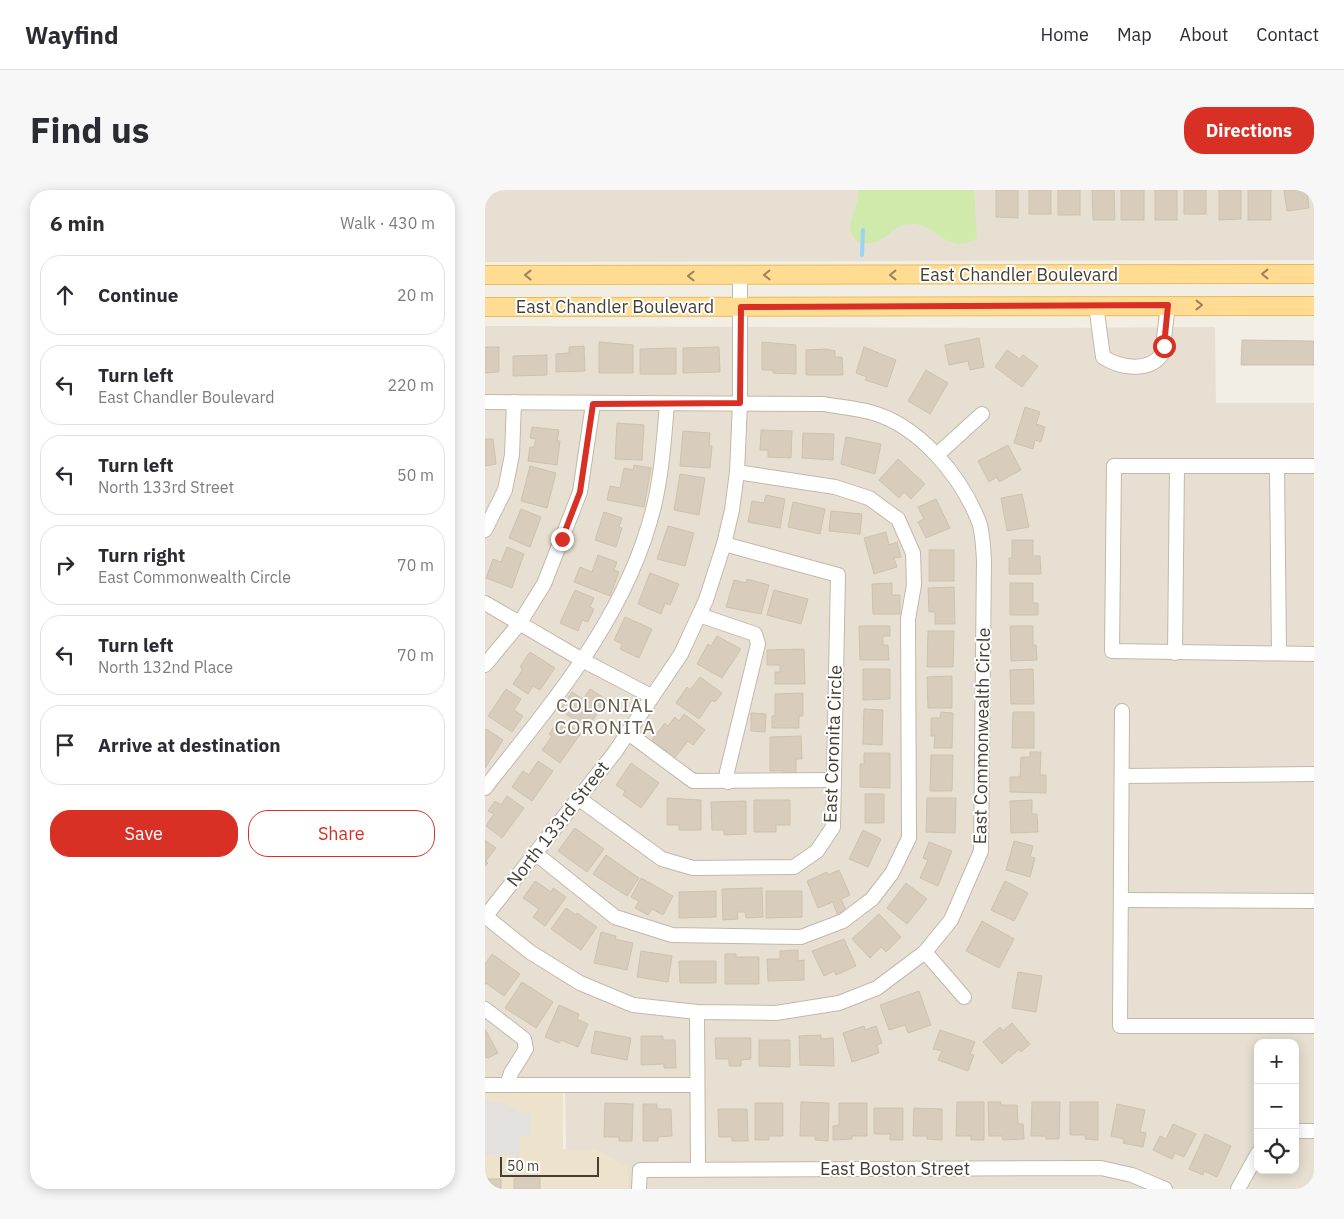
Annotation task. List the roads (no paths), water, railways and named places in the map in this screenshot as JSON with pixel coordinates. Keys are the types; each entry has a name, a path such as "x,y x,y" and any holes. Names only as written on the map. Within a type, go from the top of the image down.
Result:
{"main road":[{"name":"East Chandler Boulevard","path":"485,275 1314,274"},
{"name":"East Chandler Boulevard","path":"485,307 1314,306"}],"street":[{"name":"North 133rd Street","path":"485,917 615,752 681,654 699,616 724,544 733,510 737,472 740,403 740,276"},
{"path":"1096,306 1103,357 1119,366 1127,366 1147,365 1158,359 1162,354 1168,305"},
{"name":"East Commonwealth Circle","path":"485,402 825,404 871,412 902,427 938,454 965,494 979,524 984,560 981,851 951,920 925,952 877,988 839,1003 776,1013 697,1012 633,1005 581,983 529,952 485,917"},
{"path":"485,530 491,507 505,490 512,455 514,402"},
{"path":"485,665 519,624 544,584 580,492 593,404"},
{"path":"485,788 584,661 615,606 639,551 654,507 663,460 667,404"},
{"path":"938,454 982,414"},
{"path":"1314,466 1113,466 1112,652 1314,654"},
{"path":"1175,653 1177,466"},
{"path":"1277,466 1279,653"},
{"path":"535,853 615,916 672,935 801,937 843,921 872,899 892,873 909,838 908,619 914,585 913,553 898,519 869,498 835,487 737,472"},
{"name":"East Coronita Circle","path":"578,798 662,859 693,868 794,867 817,851 833,827 838,575 724,544"},
{"path":"485,604 584,661 651,696"},
{"path":"699,616 755,634 758,644 727,772 728,782"},
{"path":"1122,712 1123,900 1121,1026 1314,1026"},
{"path":"627,732 693,781 834,780"},
{"path":"1123,776 1314,774"},
{"path":"1123,900 1314,901"},
{"path":"925,952 964,997"},
{"path":"485,1009 524,1039 526,1049 511,1073 507,1085"},
{"path":"697,1012 698,1169"},
{"path":"485,1085 697,1085"},
{"path":"1299,1131 1314,1131"},
{"path":"1238,1189 1254,1160"},
{"name":"East Boston Street","path":"639,1189 640,1170 1101,1168 1132,1175 1165,1189"}],"waterway":[{"path":"862,255 863,230"}],"district":[{"name":"COLONIAL CORONITA","path":"605,716"}]}
